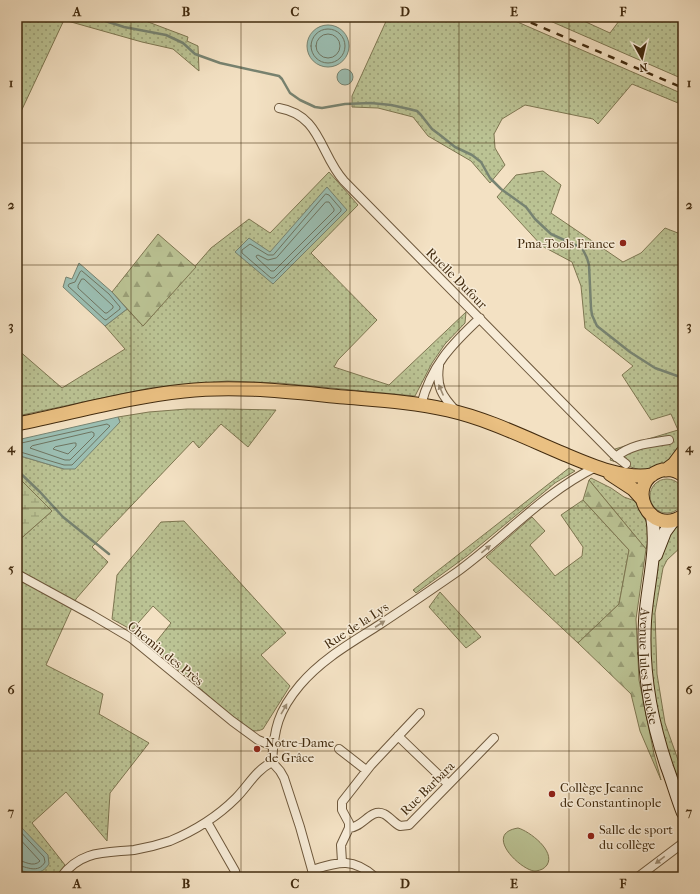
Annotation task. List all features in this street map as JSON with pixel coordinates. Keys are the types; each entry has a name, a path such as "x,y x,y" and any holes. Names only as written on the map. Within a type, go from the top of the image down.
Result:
{"main road":[{"path":"17,424 154,395 207,389 274,390 421,405 458,412 478,419 596,467 622,481 633,489 642,499 646,510 652,516 660,520 678,519"},
{"path":"666,470 674,464 683,452"},
{"path":"596,467 642,477 666,470 675,471 683,475"},
{"path":"642,499 643,487 652,475"},
{"name":"Avenue Jules Houcke","path":"652,516 654,533 645,619 645,670 648,697 654,723 683,813"},
{"name":"Avenue Jules Houcke","path":"652,563 665,532 678,519"},
{"name":"Avenue Jules Houcke","path":"668,768 683,798"}],"street":[{"name":"Ruelle Dufour","path":"279,108 296,112 308,122 318,136 340,177 616,457 626,464"},
{"path":"421,405 431,375 449,348 480,318"},
{"path":"439,363 439,387 444,398 458,412"},
{"path":"616,457 626,449 633,446 669,440"},
{"name":"Rue de la Lys","path":"272,762 276,727 282,710 303,681 325,661 457,572 547,498 582,474 596,467"},
{"name":"Chemin des Près","path":"17,574 132,638 232,722 258,740 273,746"},
{"path":"342,862 341,845 348,832 349,823 342,810 341,804 366,770 420,713"},
{"path":"398,736 448,784"},
{"name":"Rue Barbara","path":"349,828 359,825 371,815 377,813 384,814 400,826 409,825 494,738"},
{"path":"339,749 366,770"},
{"path":"61,877 75,863 89,855 101,852 141,849 155,846 180,836 207,822 232,802 259,771 272,762 284,778 314,873 342,862 359,866 375,877"},
{"path":"207,822 235,871 236,877"},
{"path":"638,877 683,842"}],"green space":[{"path":"17,17 135,17 188,37 187,41 198,46 199,71 173,49 142,42 64,20 17,120"},
{"path":"388,17 506,17 683,94 683,105 632,84 598,124 593,119 525,105 502,119 494,134 495,148 505,165 490,183 471,161 428,136 413,117 378,108 352,107 352,96"},
{"path":"541,17 575,17 610,33 622,17 683,17 683,79"},
{"path":"543,171 561,185 551,213 623,262 641,253 665,228 683,235 683,445 672,462 646,472 610,460 615,449 678,430 671,414 651,420 622,375 633,366 585,328 581,286 572,262 542,246 497,197 516,175"},
{"path":"329,172 358,205 311,253 377,320 338,360 334,367 389,385 466,312 465,323 445,344 432,363 415,396 279,383 227,381 150,388 17,416 17,349 62,388 125,349 105,326 127,309 143,326 211,248 249,219 270,233"},
{"path":"158,234 196,267 143,326 112,292"},
{"path":"187,409 276,410 248,447 221,424 199,448 193,441 92,547 108,562 76,599 46,665 103,694 99,714 149,743 110,793 107,841 66,792 32,823 65,865 55,877 17,877 17,542 52,511 17,476 17,455 64,469 120,422 118,417 149,412"},
{"path":"569,468 575,471 555,483 467,556 416,593 413,590"},
{"path":"17,476 52,511 17,542"},
{"path":"591,478 611,488 624,497 635,501 649,527 650,534 646,549 589,480"},
{"path":"664,479 670,479 679,484 683,490 683,502 679,508 670,513 664,513 655,508 650,499 650,493 655,484"},
{"path":"589,480 646,549 636,619 639,680 654,754 661,780 640,731 631,694 578,643 619,604 629,550 583,500"},
{"path":"583,500 629,550 619,604 578,643 486,557 532,517 545,531 530,545 555,576 582,556 583,547 561,515"},
{"path":"184,521 286,633 261,655 290,686 261,730 255,731 247,729 152,647 171,623 153,606 132,630 112,619 117,575 161,522"},
{"path":"683,526 683,545 667,560 663,568 655,613 657,674 665,723 683,774 683,791 668,754 661,731 651,684 649,619 658,563 667,536 672,528"},
{"path":"440,592 481,637 466,648 429,607"},
{"path":"518,828 534,837 545,848 549,860 547,865 541,870 530,870 523,866 515,860 504,845 504,838 508,832"}],"water":[{"path":"328,25 343,31 349,46 343,61 328,67 313,61 307,46 313,31"},
{"path":"345,69 352,74 353,77 348,84 345,85 338,80 337,77 342,70"},
{"path":"327,187 347,210 273,284 235,252 249,238 270,252"},
{"path":"79,263 112,292 127,309 105,326 63,287 66,277 72,279"},
{"path":"118,417 120,422 75,469 64,469 17,455 17,440"},
{"path":"17,823 48,855 49,864 42,871 31,873 17,869"}],"waterway":[{"path":"93,17 124,27 166,35 183,43 195,54 220,63 279,76 290,93 300,100 315,107 322,108 345,104 371,103 391,105 417,111 432,129 455,147 472,155 481,162 490,178 501,189 526,207 535,219 551,234 582,248 589,265 591,308 592,315 597,326 630,352 655,368 683,378"},
{"path":"17,470 63,517 109,554"}],"railway":[{"path":"518,17 683,88"}],"place":[{"name":"Pma-Tools France","path":"623,243"},
{"name":"Notre-Dame de Grâce","path":"257,749"},
{"name":"Collège Jeanne de Constantinople","path":"552,794"},
{"name":"Salle de sport du collège","path":"591,836"}]}
